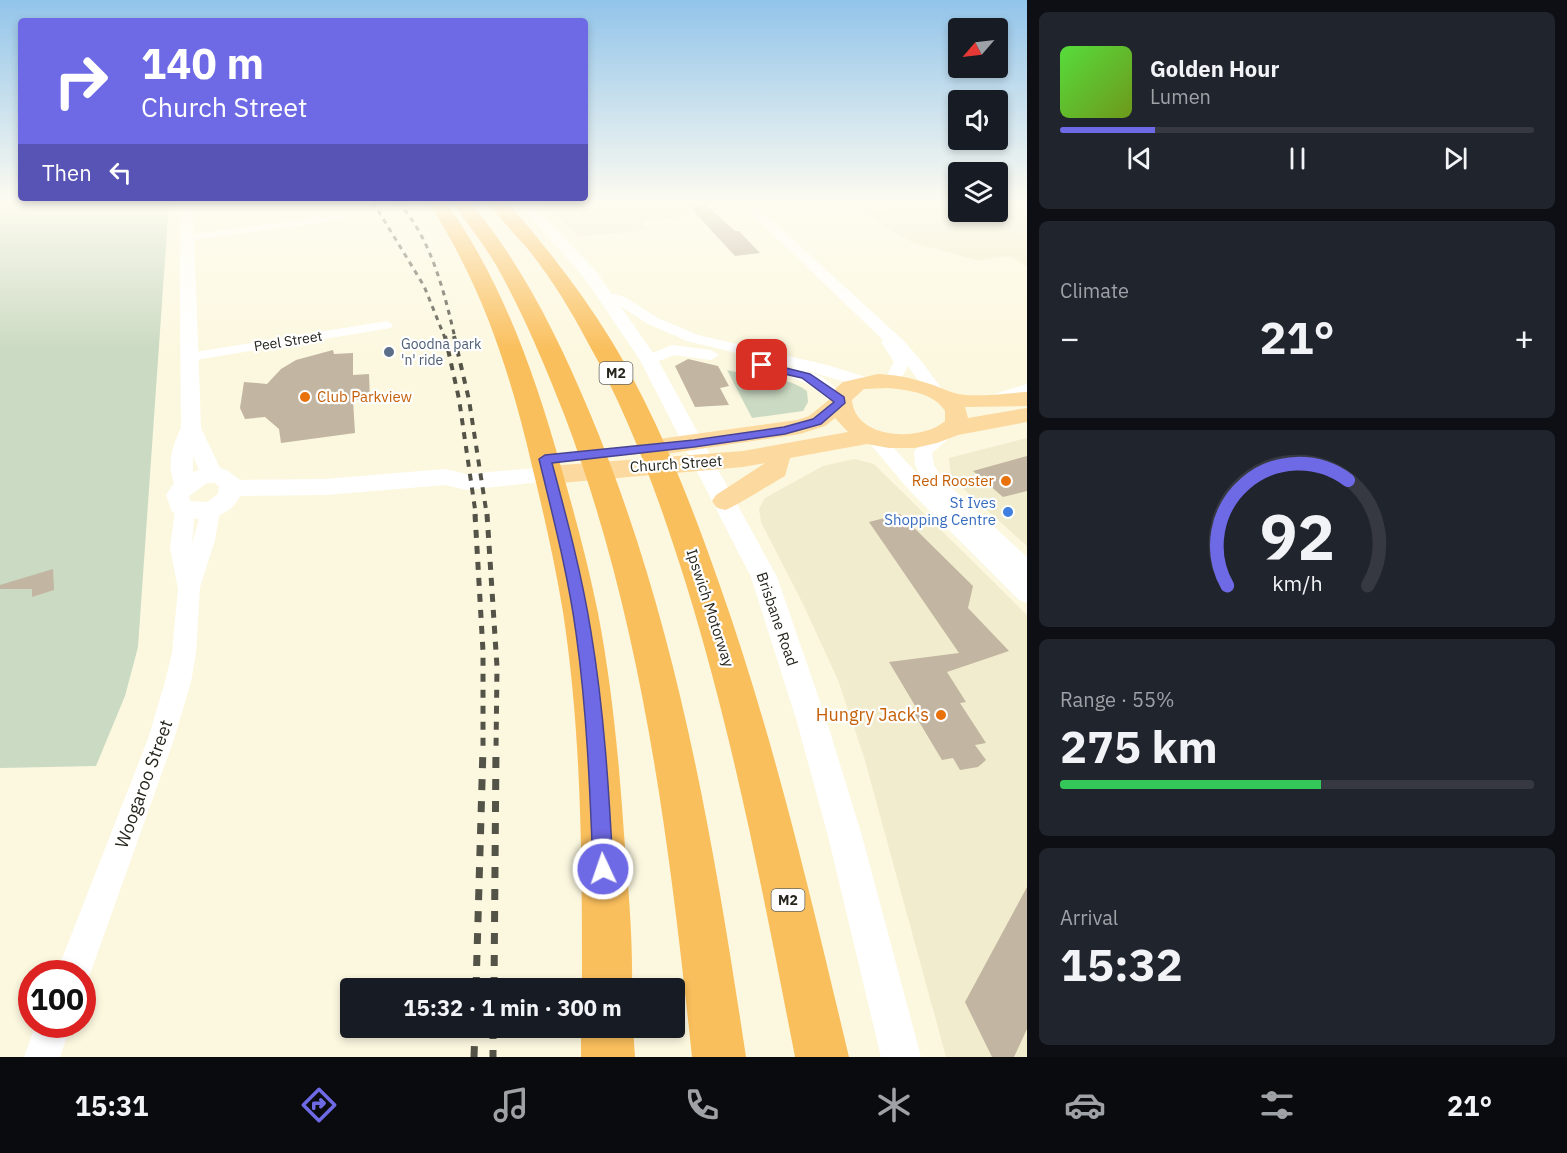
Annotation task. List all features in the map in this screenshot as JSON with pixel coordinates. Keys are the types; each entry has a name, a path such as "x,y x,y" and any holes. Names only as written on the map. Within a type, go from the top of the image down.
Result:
{"highway":[{"path":"469,251 491,296 524,385 573,572 590,689 599,787 607,978"},
{"path":"497,251 530,306 588,435 608,494 657,680 692,864 719,1057"},
{"name":"Ipswich Motorway","path":"539,251 567,289 609,357 670,489 709,604 751,744 822,1057"},
{"path":"607,1038 608,1057"}],"main road":[{"path":"186,251 191,428 212,475"},
{"name":"Brisbane Road","path":"570,251 606,296 649,360 764,577 812,722 845,836 902,1057"},
{"path":"866,383 892,381 912,384 940,395 994,400 1027,399"},
{"name":"Church Street","path":"232,488 325,487 446,477 466,482 547,467 698,452 817,422 840,401 850,388 866,383"},
{"path":"940,395 953,406 958,417 950,431"},
{"path":"840,401 843,413 850,422 871,437"},
{"name":"Church Street","path":"698,452 728,461 871,437 910,440 1027,415"},
{"path":"186,484 181,472 181,451 191,428"},
{"path":"725,501 743,487 776,470 779,454"},
{"path":"212,475 226,479 232,488 226,500 210,510 201,512 184,510 177,501 181,489 186,484 194,479 212,475"}],"street":[{"path":"797,251 880,330 910,355 940,395"},
{"path":"606,296 620,300 653,321 693,338 821,369 866,383"},
{"name":"Peel Street","path":"189,357 387,325"},
{"path":"880,330 902,362 892,381"},
{"path":"649,360 666,352 683,351 778,368 806,376 840,401"},
{"path":"994,400 1027,389"},
{"path":"950,431 923,451 924,466 936,485 1027,570"},
{"path":"871,437 916,485 1027,594"},
{"name":"Woogaroo Street","path":"184,510 181,548 189,589"},
{"name":"Woogaroo Street","path":"78,960 172,707 184,653 189,589 204,540 210,510"},
{"path":"42,1057 49,1038"}],"shaded area":[{"path":"944,251 1027,251 1027,266 1010,256 976,260"},
{"name":"St Ives Shopping Centre","path":"1027,438 1027,546 951,478 949,458"},
{"path":"854,459 874,464 1027,615 1027,1057 946,1057 864,757 838,680 803,604 761,522 759,509 765,498 823,466"}],"green space":[{"path":"0,251 166,251 138,647 125,696 96,766 0,768"},
{"path":"727,370 789,382 807,391 808,402 803,411 752,418"}],"building":[{"path":"731,251 760,253 735,256"},
{"name":"Club Parkview","path":"333,350 334,354 353,353 353,375 369,374 370,399 353,400 355,433 281,443 279,429 265,417 245,419 240,408 244,382 267,384 281,369 296,360"},
{"path":"688,359 718,366 729,386 720,388 729,405 695,407 675,366"},
{"name":"Red Rooster","path":"1027,456 1027,491 1003,497 973,471"},
{"path":"900,514 973,586 968,608 1009,651 947,672 966,702 960,703 986,743 975,745 986,760 978,767 960,770 953,758 942,760 912,710 917,709 889,662 959,653 869,522"},
{"path":"53,569 54,590 32,597 32,589 0,589 0,585"},
{"path":"1027,887 1027,1029 1014,1057 992,1057 965,1002"}],"railway":[{"path":"403,251 424,286 445,338"},
{"path":"429,251 441,284 455,338"},
{"path":"445,336 459,399 476,516"},
{"path":"454,336 469,400 487,516"},
{"path":"475,514 483,651 483,748"},
{"path":"487,514 497,667 496,750"},
{"path":"476,978 483,748"},
{"path":"494,978 496,748"},
{"path":"474,1057 475,1038"},
{"path":"493,1038 493,1057"}],"place":[{"name":"Goodna park 'n' ride","path":"389,352"},
{"name":"Club Parkview","path":"305,397"},
{"name":"Red Rooster","path":"1006,481"},
{"name":"St Ives Shopping Centre","path":"1008,512"},
{"name":"Hungry Jack's","path":"941,715"}],"route":[{"path":"603,869 592,700 584,634 558,503 545,459 694,444 785,430 817,422 839,403 840,399 806,376 762,365"}]}
